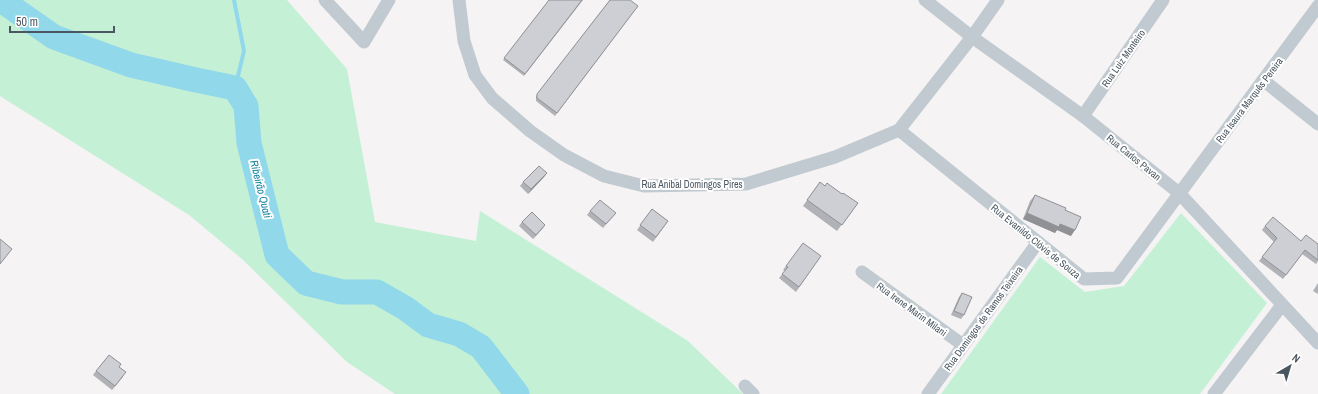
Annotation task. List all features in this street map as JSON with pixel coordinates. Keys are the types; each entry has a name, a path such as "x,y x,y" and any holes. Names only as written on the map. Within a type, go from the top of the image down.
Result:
{"street":[{"path":"325,0 364,42 389,0"},
{"name":"Rua Aníbal Domingos Pires","path":"459,0 464,41 476,75 492,98 530,132 564,156 604,176 644,186 746,184 836,157 899,130 972,37 998,0"},
{"name":"Rua Carlos Pavan","path":"925,0 972,37 1083,116 1179,193 1318,343"},
{"name":"Rua Luiz Monteiro","path":"1083,116 1163,0"},
{"name":"Rua Isaura Marquês Pereira","path":"1179,193 1318,6"},
{"path":"1263,80 1318,124"},
{"name":"Rua Evanildo Clóvis de Souza","path":"899,130 1084,279 1117,278 1179,193"},
{"name":"Rua Domingos de Ramos Teixeira","path":"928,394 1038,242"},
{"name":"Rua Irene Marin Milani","path":"862,272 963,345"},
{"path":"1214,394 1282,305"}],"green space":[{"path":"0,0 287,0 347,69 375,222 476,241 480,211 688,341 743,394 395,394 347,362 242,259 189,215 0,96"},
{"path":"1181,213 1267,303 1200,394 941,394 1040,257 1085,292 1124,286"}],"building":[{"path":"549,0 582,0 525,74 504,58"},
{"path":"610,0 630,0 638,6 557,113 537,98 537,94"},
{"path":"539,166 547,173 531,189 523,182"},
{"path":"820,182 825,186 827,183 858,203 842,225 807,200"},
{"path":"1035,195 1066,208 1065,210 1081,217 1075,230 1060,224 1059,227 1027,213"},
{"path":"600,200 616,213 606,224 590,211"},
{"path":"652,209 668,221 656,237 640,225"},
{"path":"532,212 545,225 536,235 522,222"},
{"path":"1273,217 1301,241 1306,235 1318,244 1318,260 1305,250 1286,275 1262,257 1277,238 1265,226"},
{"path":"0,239 12,249 0,264"},
{"path":"803,243 821,256 799,287 782,274"},
{"path":"962,293 972,297 964,315 954,311"},
{"path":"109,355 121,364 119,367 126,372 115,386 96,371"}],"waterway":[{"name":"Ribeirão Quati","path":"1,0 54,37 131,65 235,88 246,106 249,143 277,255 306,283 342,292 377,292 405,308 428,325 459,334 481,347 517,394"},
{"path":"234,0 244,51 235,88"}]}
